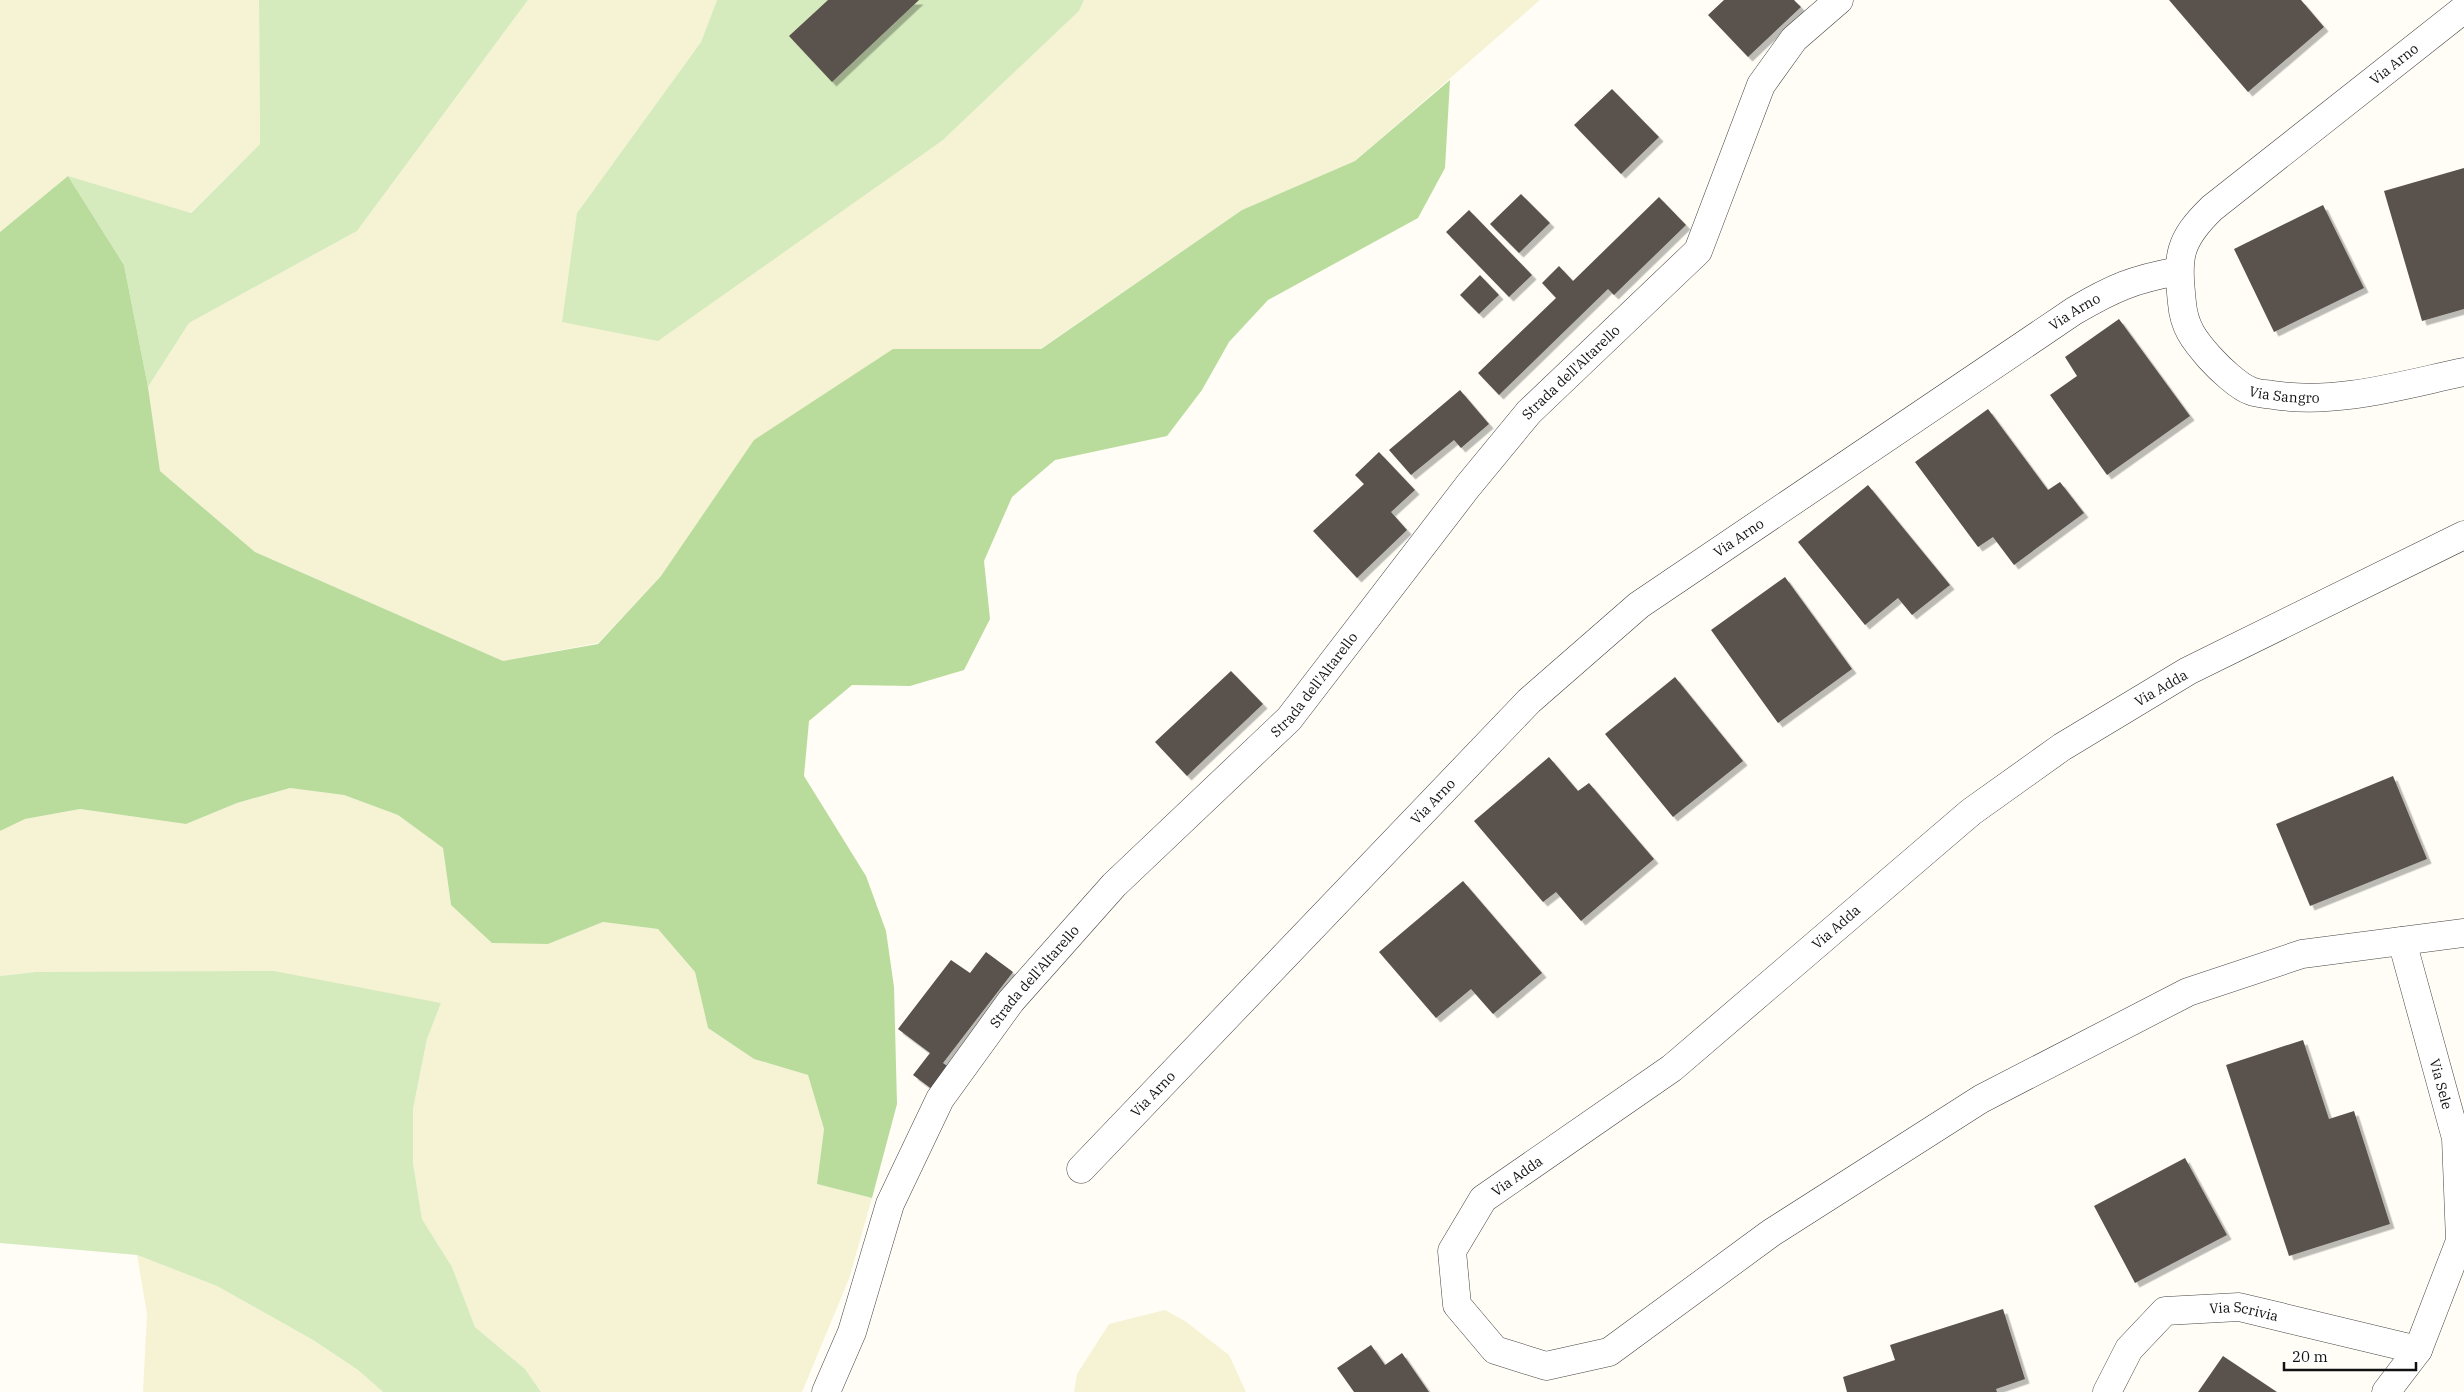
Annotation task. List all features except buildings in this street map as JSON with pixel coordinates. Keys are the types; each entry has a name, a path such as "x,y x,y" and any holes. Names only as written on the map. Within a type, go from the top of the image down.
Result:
{"street":[{"name":"Strada dell'Altarello","path":"826,1392 852,1332 890,1204 940,1099 1011,1001 1114,885 1289,719 1468,486 1529,412 1698,251 1761,85 1794,39 1839,0"},
{"name":"Via Arno","path":"1081,1170 1529,701 1638,605 2074,311 2111,289 2143,277 2179,271 2181,250 2192,227 2212,208 2464,9"},
{"name":"Via Sangro","path":"2179,271 2184,320 2191,338 2217,367 2251,391 2293,398 2363,394 2464,372"},
{"name":"Via Adda","path":"2464,535 2188,672 2062,747 1971,812 1672,1068 1483,1199 1452,1251 1457,1305 1495,1350 1538,1364 1546,1366 1609,1352 1771,1233 1990,1095 2188,992 2302,954 2464,934"},
{"name":"Via Sele","path":"2386,1392 2418,1350 2460,1241 2456,1138 2402,941"},
{"name":"Via Scrivia","path":"2107,1392 2129,1348 2165,1311 2239,1307 2418,1350"}],"shaded area":[{"path":"0,0 259,0 260,144 190,213 68,176 0,232"},
{"path":"528,0 717,0 701,42 577,213 943,140 1079,11 1084,0 1540,0 1355,161 1242,210 1040,349 893,349 661,576 598,643 503,661 255,552 160,471 148,387 189,323 357,231"},
{"path":"290,788 344,795 398,815 443,848 451,905 548,944 603,922 658,929 695,972 708,1028 754,1059 808,1075 824,1129 817,1184 872,1198 849,1279 802,1392 541,1392 525,1369 475,1327 452,1267 422,1219 413,1163 413,1109 427,1039 441,1003 35,972 0,976 0,831 25,819 80,809 186,824 237,803"},
{"path":"137,1255 217,1286 313,1340 358,1370 383,1392 143,1392 147,1314"},
{"path":"1165,1310 1185,1321 1229,1355 1246,1392 1074,1392 1077,1374 1109,1324"}],"green space":[{"path":"259,0 528,0 357,231 189,323 148,387 124,265 68,176 191,213 260,144"},
{"path":"717,0 1084,0 1079,11 943,140 658,341 562,322 577,213 701,42"},
{"path":"1450,80 1445,168 1418,218 1268,300 1229,342 1202,390 1167,436 1055,460 1012,497 984,561 990,619 964,670 910,686 852,685 809,721 804,776 866,876 886,931 894,987 897,1104 872,1198 817,1184 824,1129 808,1075 754,1059 708,1028 695,972 658,929 603,922 548,944 492,943 451,905 443,848 398,815 344,795 290,788 237,803 186,824 80,809 25,819 0,831 0,232 68,176 124,265 148,387 160,471 255,552 503,661 598,644 661,576 754,440 893,349 1041,349 1242,210 1355,161"},
{"path":"274,971 441,1003 427,1039 413,1109 413,1163 422,1219 452,1267 475,1327 525,1369 541,1392 383,1392 358,1370 313,1340 217,1286 137,1255 0,1243 0,976 35,972"}]}
